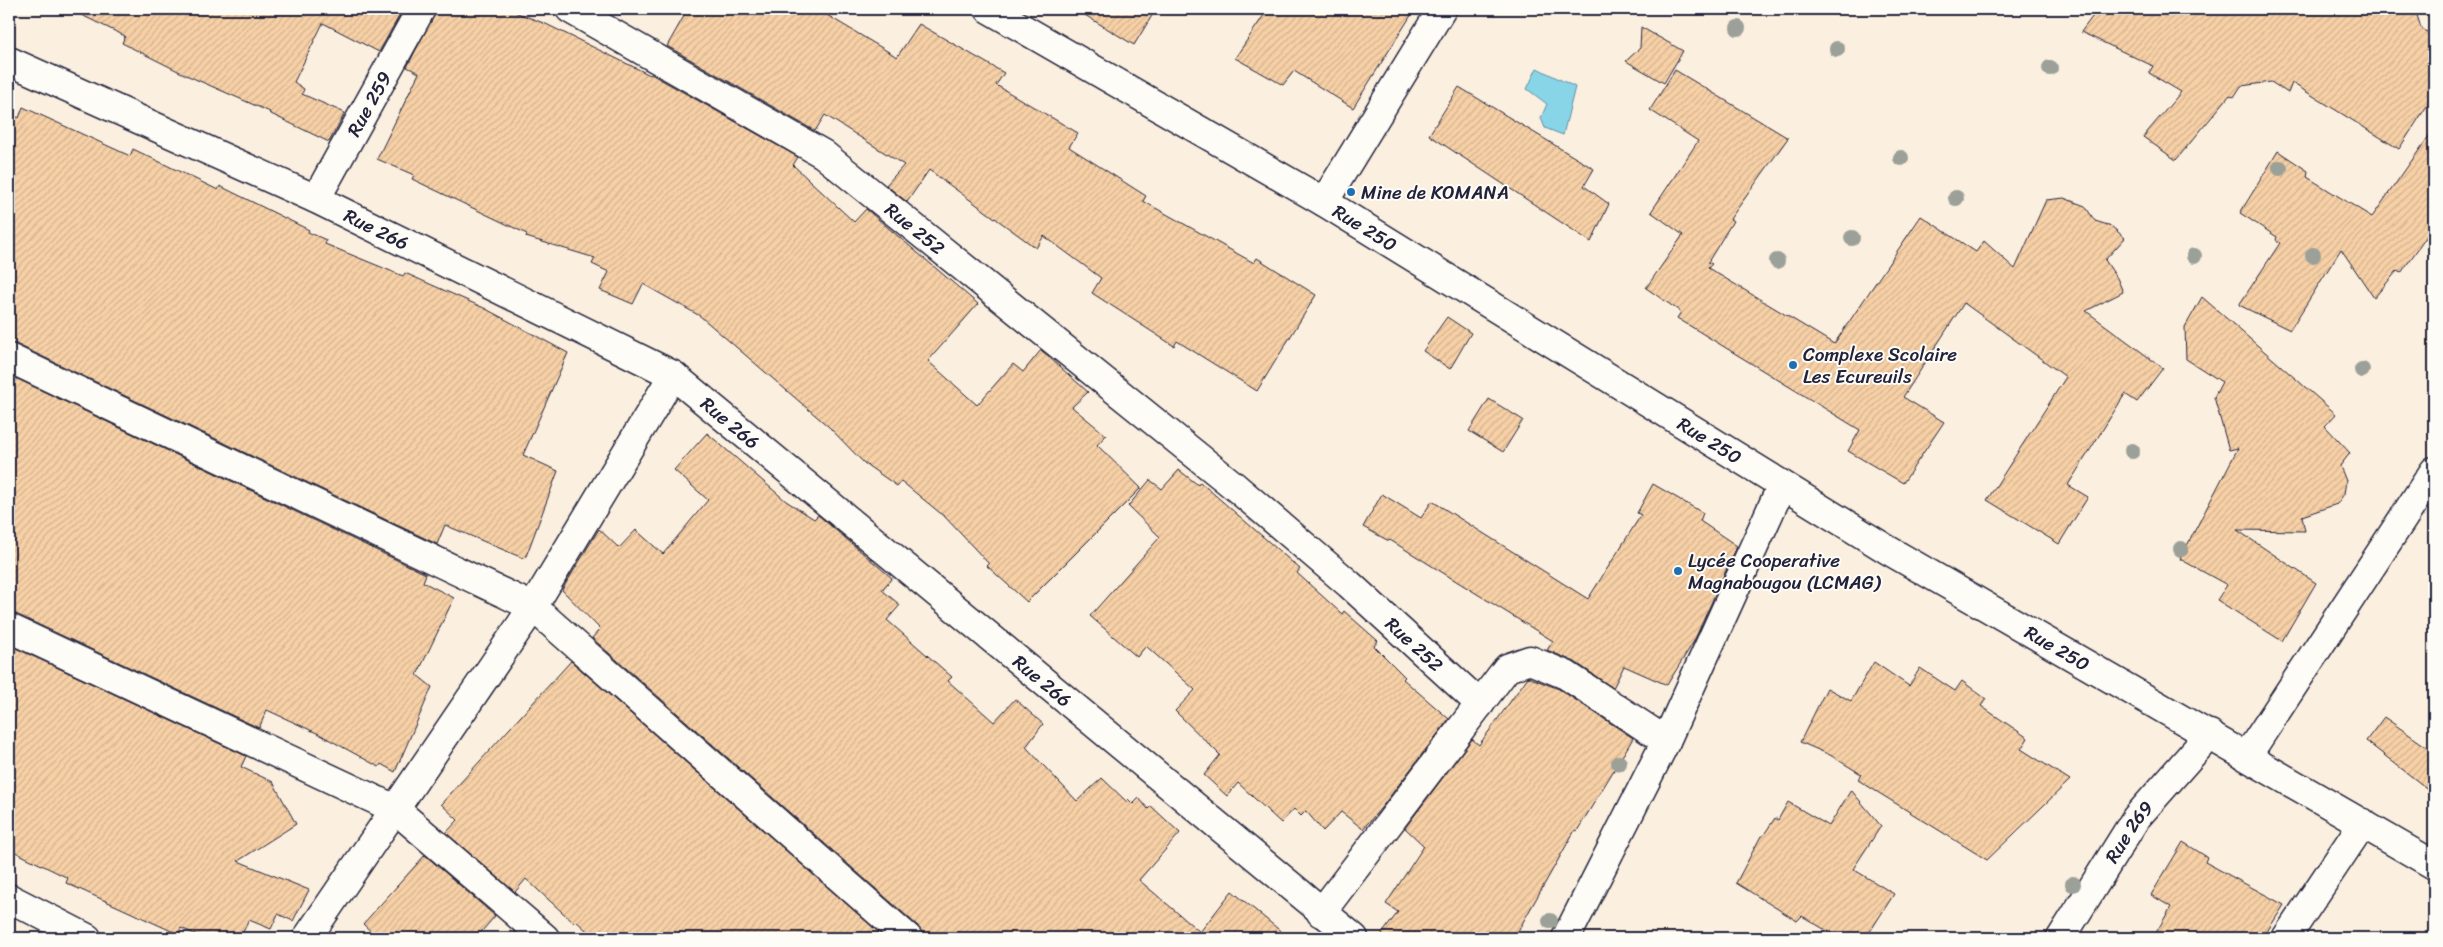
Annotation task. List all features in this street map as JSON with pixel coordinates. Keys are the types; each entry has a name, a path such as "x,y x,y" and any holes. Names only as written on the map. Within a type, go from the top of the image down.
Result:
{"street":[{"name":"Rue 259","path":"316,199 421,9"},
{"name":"Rue 252","path":"570,9 824,154 1233,485 1349,584 1480,704"},
{"name":"Rue 250","path":"989,9 1324,202 1888,550 2210,734 2434,865"},
{"path":"1324,202 1442,9"},
{"name":"Rue 266","path":"9,61 316,199 673,375 1354,938"},
{"path":"9,358 533,607 908,938"},
{"path":"307,938 533,607 673,375"},
{"path":"2248,756 2434,471"},
{"path":"1566,938 1666,741 1782,485"},
{"path":"9,628 395,809 545,938"},
{"path":"1321,912 1507,668 1530,660 1566,675 1666,741"},
{"name":"Rue 269","path":"2061,938 2136,818 2210,734"},
{"path":"2286,938 2363,823"},
{"path":"9,898 87,938"}],"water":[{"path":"1537,68 1575,87 1563,135 1545,128 1541,118 1547,104 1527,89"}],"building":[{"path":"69,9 403,9 379,52 323,23 294,82 304,89 302,94 345,113 329,142 270,112 186,75 122,43 125,36"},
{"path":"437,9 507,9 546,24 651,74 798,157 793,165 854,222 866,209 978,304 928,361 977,405 1013,364 1023,372 1041,350 1088,392 1072,407 1106,435 1097,445 1141,488 1027,602 987,566 989,564 945,517 901,481 897,486 864,463 829,427 700,316 643,284 633,304 600,290 609,272 592,264 595,258 526,237 527,234 412,179 414,175 377,159 419,73 407,67"},
{"path":"688,9 817,9 897,57 919,24 1004,73 996,85 1078,133 1069,147 1146,196 1143,201 1254,263 1257,258 1316,295 1257,391 1177,341 1174,346 1092,293 1101,278 1044,236 1036,248 929,170 907,202 886,185 904,165 825,115 815,131 667,46"},
{"path":"1075,9 1156,9 1134,45"},
{"path":"1268,9 1415,9 1353,108 1294,71 1283,85 1235,58"},
{"path":"2098,9 2406,9 2417,15 2421,28 2434,36 2434,95 2399,149 2292,83 2288,93 2271,82 2241,86 2234,97 2230,95 2176,160 2143,137 2181,92 2149,73 2153,66 2081,32"},
{"path":"1641,27 1683,51 1664,83 1626,61 1640,48"},
{"path":"1675,70 1788,138 1730,219 1733,221 1708,262 1712,264 1708,268 1834,344 1921,216 1976,252 1984,241 2015,269 2046,200 2064,198 2085,206 2095,221 2111,226 2125,238 2105,260 2117,278 2123,292 2086,311 2163,368 2137,402 2125,394 2068,485 2088,497 2059,544 1987,500 2066,377 1964,303 1903,397 1944,422 1903,483 1848,451 1860,430 1677,318 1681,312 1646,288 1683,235 1651,212 1698,141 1650,110"},
{"path":"1459,87 1594,169 1584,186 1609,204 1591,242 1429,135"},
{"path":"23,107 130,156 133,149 218,190 220,186 309,230 308,232 326,240 325,244 403,276 405,273 484,308 568,353 523,455 558,471 525,559 445,525 437,544 16,344 9,343 9,113 19,118"},
{"path":"2434,129 2434,226 2401,273 2397,271 2374,298 2341,249 2290,330 2239,305 2280,243 2276,240 2277,237 2240,213 2278,151 2308,171 2307,177 2372,217"},
{"path":"2202,297 2336,414 2325,426 2350,453 2340,466 2346,481 2344,494 2337,504 2302,516 2305,531 2237,530 2316,583 2282,641 2217,600 2227,585 2180,559 2238,448 2229,450 2214,397 2222,382 2186,359 2185,327"},
{"path":"1447,317 1471,333 1450,369 1423,351"},
{"path":"9,375 426,574 423,582 454,598 417,675 432,687 395,772 381,764 379,767 319,734 267,710 259,728 16,614 9,613"},
{"path":"1489,399 1523,420 1503,452 1469,431"},
{"path":"707,433 786,501 814,519 818,515 892,578 882,590 900,605 887,620 952,677 948,681 994,722 1015,699 1043,724 1026,747 1077,801 1102,778 1127,802 1128,799 1133,804 1139,798 1148,809 1151,806 1180,833 1139,880 1200,932 1232,891 1289,938 923,938 918,926 592,638 600,629 562,590 599,529 619,548 636,530 663,554 708,500 674,470"},
{"path":"1179,470 1198,485 1200,482 1300,569 1297,573 1342,614 1344,611 1378,641 1374,646 1405,677 1403,679 1449,719 1363,829 1341,812 1323,831 1306,811 1301,816 1294,809 1281,823 1238,783 1227,796 1204,775 1220,755 1175,711 1195,690 1146,646 1137,657 1090,616 1160,537 1128,506 1150,480 1162,489"},
{"path":"1653,484 1703,513 1700,521 1737,546 1694,641 1667,685 1624,666 1613,688 1575,662 1547,650 1553,641 1390,540 1363,527 1382,494 1421,518 1432,501 1588,599 1641,515 1637,513"},
{"path":"9,645 246,756 241,767 273,782 296,824 238,861 309,890 293,921 278,914 271,929 249,920 240,938 204,938 181,928 178,934 66,883 68,878 9,849"},
{"path":"571,661 885,938 595,938 576,921 574,923 526,879 515,892 446,833 458,820 441,804"},
{"path":"1874,662 1909,686 1920,668 1955,691 1962,681 1986,699 1981,706 2028,738 2021,749 2070,780 1987,860 1858,780 1861,774 1830,755 1800,742 1827,688 1851,701"},
{"path":"1528,677 1559,689 1633,738 1577,831 1575,830 1514,938 1379,938 1398,912 1386,904 1424,846 1405,828 1472,739 1479,745"},
{"path":"2384,717 2434,752 2434,794 2366,741"},
{"path":"1851,790 1881,826 1853,869 1894,894 1866,938 1839,938 1802,916 1797,921 1736,883 1761,836 1763,836 1775,818 1778,820 1788,802 1829,826"},
{"path":"2183,842 2207,857 2205,862 2284,905 2263,938 2153,938 2171,907 2151,895"},
{"path":"425,855 495,916 476,938 378,938 363,924"}],"place":[{"name":"Mine de KOMANA","path":"1351,192"},
{"name":"Complexe Scolaire Les Ecureuils","path":"1793,365"},
{"name":"Lycée Cooperative Magnabougou (LCMAG)","path":"1678,571"}]}
